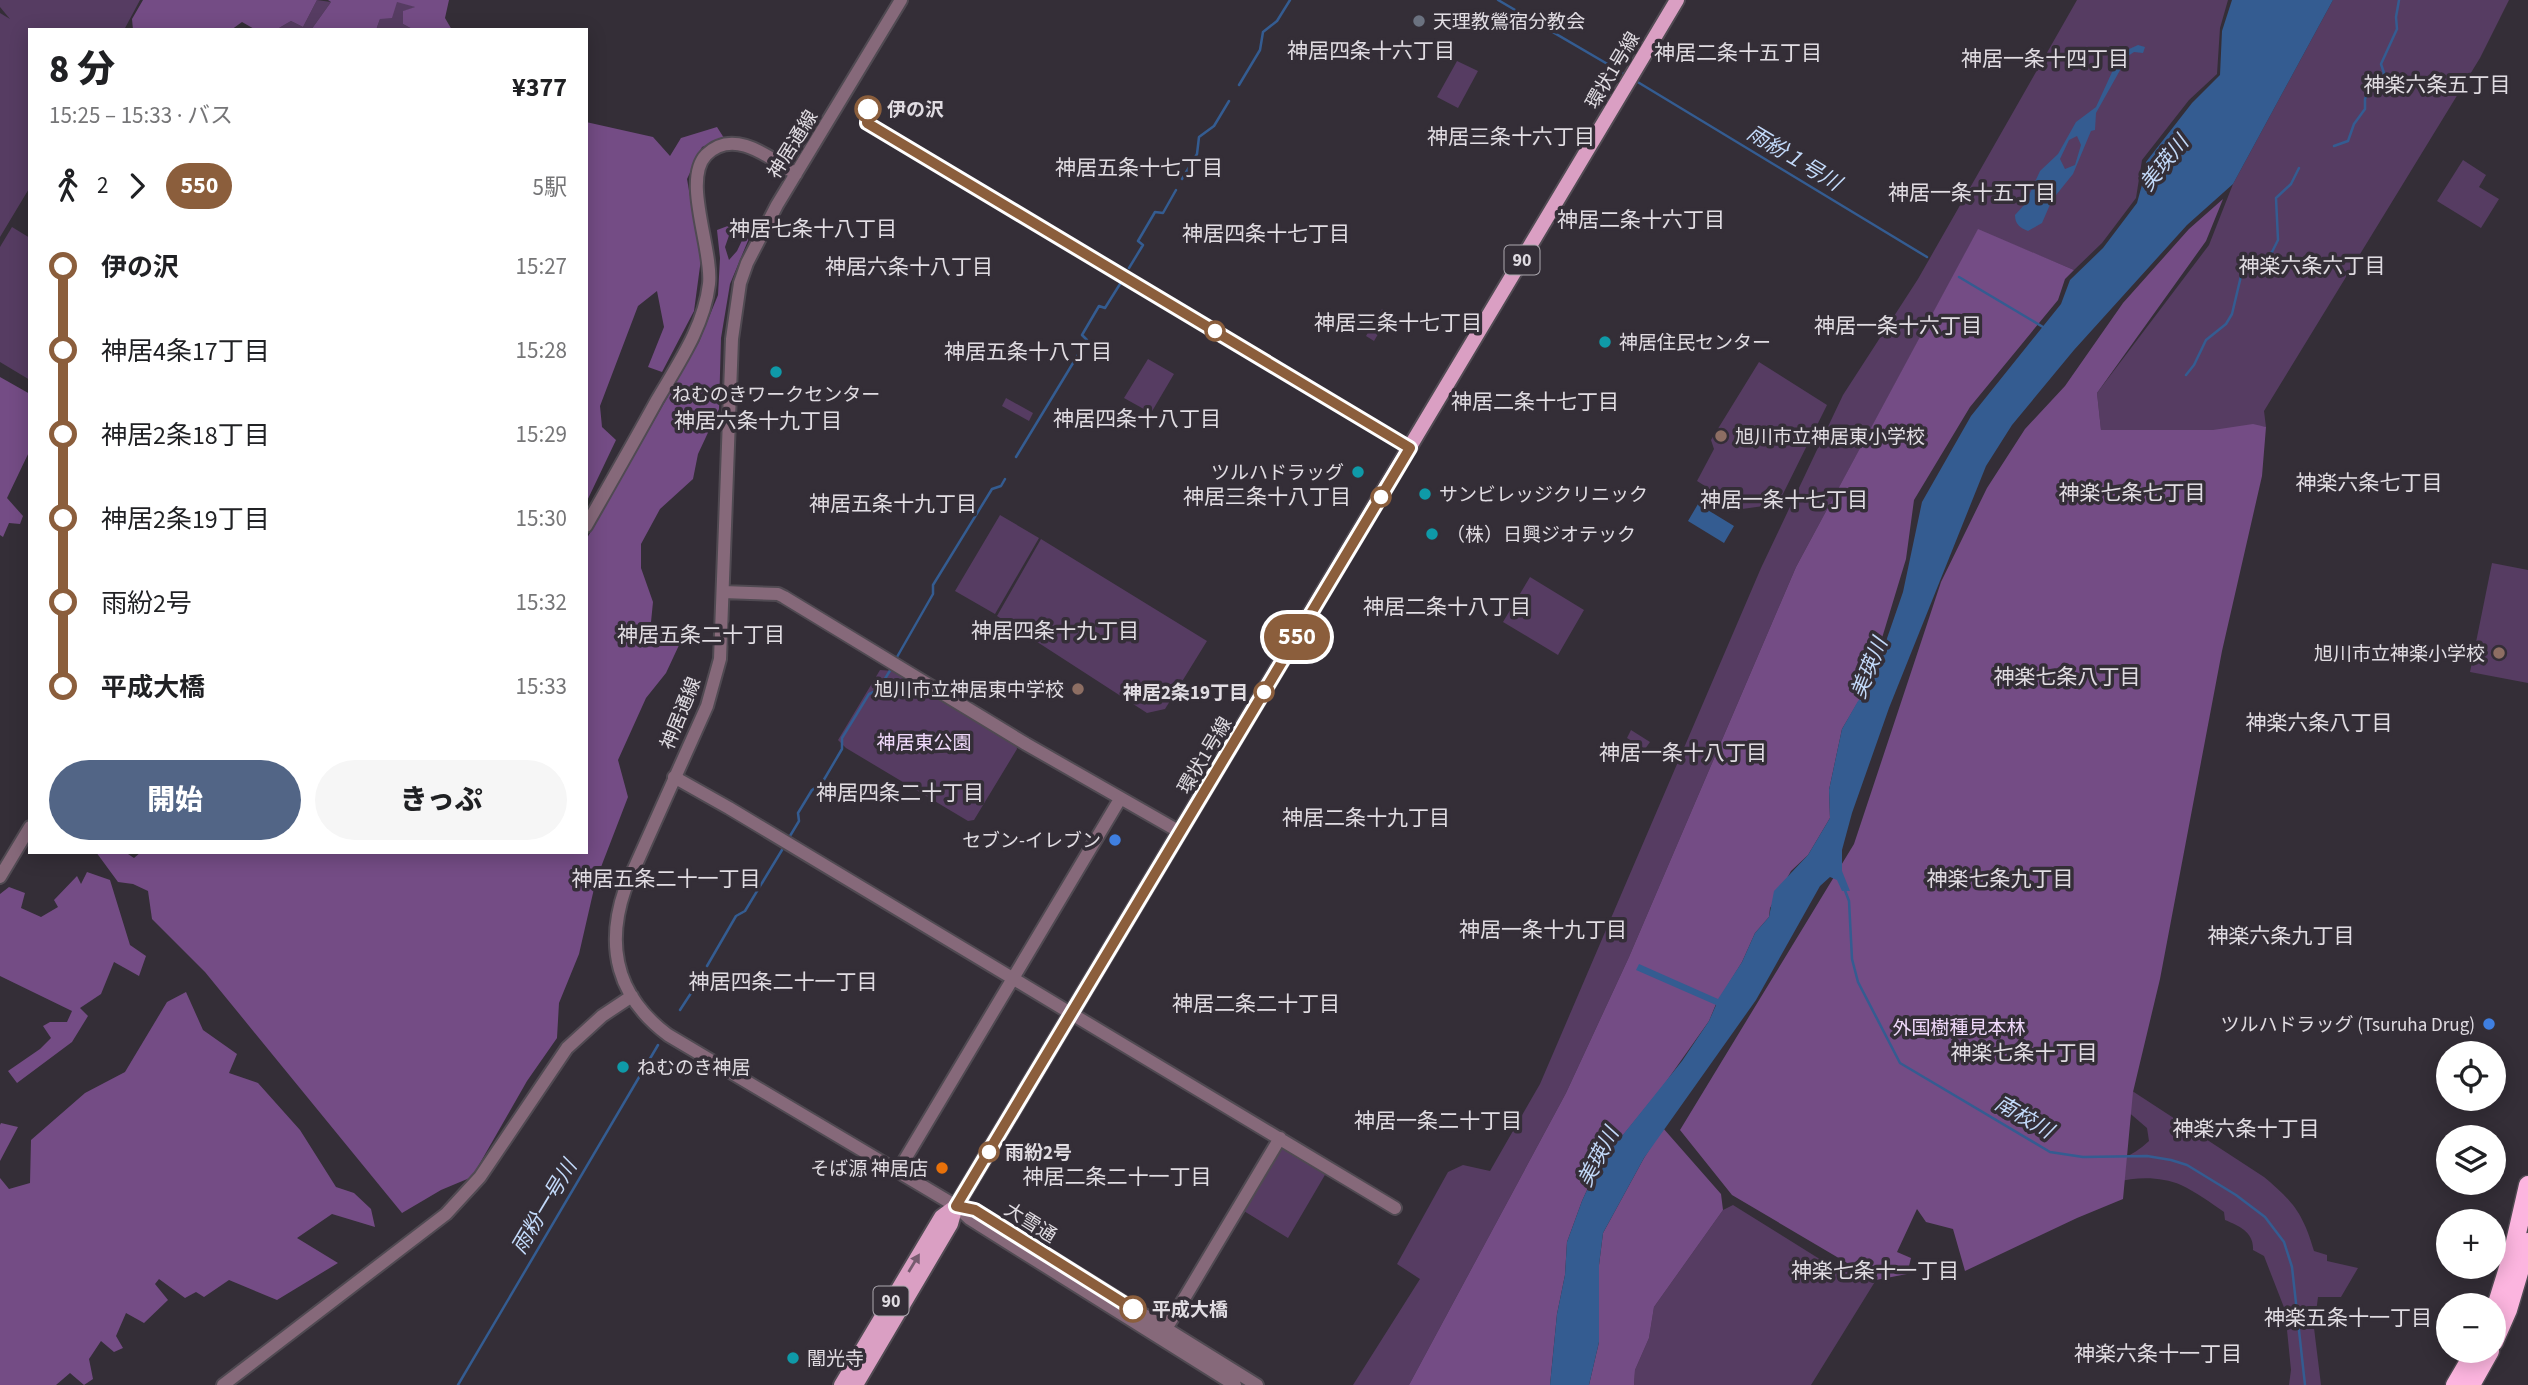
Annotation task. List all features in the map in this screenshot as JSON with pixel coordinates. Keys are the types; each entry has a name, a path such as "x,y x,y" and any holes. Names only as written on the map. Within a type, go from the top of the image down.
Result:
{"highway":[{"path":"2500,1293 2528,1185"},
{"path":"2506,1315 2528,1242"},
{"path":"2455,1385 2468,1363"},
{"path":"2471,1385 2483,1363"}],"main road":[{"name":"環状1号線","path":"856,1385 951,1223 956,1206 1677,0"},
{"name":"環状1号線","path":"841,1385 941,1217 956,1206"}],"street":[{"name":"神居通線","path":"901,0 766,223 747,263 735,312 727,439 720,659 707,706 617,912 614,936 622,978 643,1011 668,1035 956,1206"},
{"path":"588,522 691,342 706,305 711,269 696,186 697,168 704,158 719,146 740,143 796,174"},
{"path":"723,592 778,594 784,597 1120,799 1180,832"},
{"path":"674,777 1395,1208"},
{"path":"898,1171 1120,799"},
{"path":"0,877 28,830"},
{"path":"223,1385 446,1214 480,1177 567,1048 602,1016 632,996"},
{"path":"1164,1333 1280,1138"},
{"name":"大雪通","path":"956,1206 970,1219 1257,1385"},
{"name":"大雪通","path":"1164,1333 1235,1385"}],"green space":[{"path":"0,0 140,0 125,28 28,28 28,190 0,237 0,13 10,19 0,7"},
{"path":"143,0 317,0 303,27 291,21 279,28 252,28 242,22 234,28 133,28 132,19"},
{"path":"317,0 331,2 312,28 279,28 291,21 303,27"},
{"path":"328,0 449,0 445,18 451,28 410,28 403,24 403,11 415,7 397,2 392,18 380,19 377,28 312,28 331,2"},
{"path":"2077,0 2228,0 2220,28 2217,74 2189,100 2142,160 2136,198 2102,243 2074,270 1978,230 1796,567 1629,957 1566,1093 1409,1385 1353,1385 1420,1279 1397,1264 1448,1172 1463,1165 1490,1171 1540,1084 1761,568 1843,395 1918,279"},
{"path":"2333,0 2509,0 2480,58 2264,411 2266,427 2247,425 2225,481 2075,751 2063,784 2052,791 2039,817 2023,833 2020,848 2000,888 1990,895 1987,902 1989,970 2013,1013 2264,1177 2296,1210 2306,1227 2314,1251 2327,1255 2327,1261 2358,1268 2341,1297 2318,1297 2314,1328 2321,1385 2289,1385 2291,1370 2285,1310 2264,1256 2253,1250 2251,1239 2245,1230 2225,1220 2224,1212 2209,1201 2181,1185 2146,1178 2110,1184 2089,1193 2006,1159 1993,1147 1977,1142 1972,1133 1960,1134 1946,1130 1926,1142 1927,1164 1893,1232 1876,1280 1811,1385 1634,1385 1635,1370 1649,1338 1654,1307 1723,1210 1733,1205 1834,1268 1845,1268 1866,1220 1876,1114 1898,1091 1909,1085 1919,1084 1936,1090 2036,1151 2061,1162 2088,1165 2114,1161 2127,1157 2149,1141 2147,1128 2126,1110 1996,1031 1980,1006 1969,979 1962,941 1964,900 1971,876 1997,835 1996,828 1971,821 1955,812 1950,806 1951,787 1959,756 1958,745 1965,728 1986,702 2011,697 2021,698 2061,721 2212,445 2213,430 2101,430 2097,393 2209,245 2233,184"},
{"path":"397,1 416,7 404,11 403,24 410,28 377,28 380,19"},
{"path":"1457,61 1478,71 1458,108 1437,97"},
{"path":"588,122 653,137 670,156 681,138 717,127 724,138 702,147 687,179 701,259 694,311 662,372 648,367 664,327 657,291 638,306 600,406 602,427 616,440 588,499"},
{"path":"2463,160 2486,175 2479,187 2499,199 2481,228 2437,201"},
{"name":"外国樹種見本林","path":"2223,199 2206,241 2097,393 2101,430 2213,430 2253,424 2266,427 2262,476 2222,651 2160,979 2133,1092 2123,1199 1965,1271 1953,1229 1926,1222 1917,1209 1897,1252 1911,1258 1907,1274 1876,1280 1732,1195 1680,1130 1854,844 1941,582 1987,488 2025,429 2065,386 2123,303 2189,229"},
{"path":"733,224 725,247 729,260 737,251 747,230 752,231 730,284 721,338 719,409 698,454 693,479 660,509 641,544 641,568 653,602 651,622 662,625 680,643 666,673 646,698 618,760 628,797 596,880 579,954 559,1003 557,1038 527,1081 472,1177 441,1190 402,1213 205,972 152,919 148,891 133,884 118,882 97,854 128,854 134,858 139,854 588,854 588,536 699,342 718,295 720,258 717,230"},
{"path":"12,227 28,237 28,379 0,362 0,247"},
{"path":"1978,229 2074,270 2065,279 2058,300 1970,407 1914,500 1906,559 1865,694 1842,729 1829,790 1830,818 1808,855 1791,871 1770,908 1769,917 1755,933 1709,1021 1663,1086 1598,1166 1567,1242 1550,1385 1409,1385 1566,1093 1629,957 1796,567"},
{"path":"1382,309 1390,314 1374,341 1366,336"},
{"path":"1148,359 1174,374 1151,413 1124,398"},
{"path":"1759,362 1827,405 1778,504 1742,509 1697,481 1714,449 1711,440"},
{"path":"0,377 28,393 28,454 7,498 23,516 20,524 9,523 3,537 0,535"},
{"path":"1006,398 1033,413 1029,421 1002,406"},
{"path":"1000,515 1039,538 995,614 955,591"},
{"path":"1041,539 1207,641 1165,709 1147,713 997,616"},
{"path":"2492,563 2528,570 2528,683 2470,672"},
{"path":"1530,577 1584,610 1558,655 1503,622"},
{"name":"神居東公園","path":"880,670 893,671 1016,743 1017,749 974,820 968,821 846,748 838,740"},
{"path":"1631,730 1650,742 1645,749 1627,738"},
{"path":"87,872 110,880 130,945 146,956 139,976 114,962 101,994 80,1008 88,1016 72,1042 17,1083 8,1071 51,1038 43,1026 50,1022 67,1022 72,1011 0,976 0,894 9,887 25,893 21,908 41,917 58,907 54,900 77,876 81,884"},
{"path":"186,992 203,1030 237,1054 229,1073 258,1083 300,1130 336,1187 354,1193 371,1209 375,1227 332,1214 297,1238 338,1263 277,1300 229,1280 204,1297 196,1292 185,1298 159,1279 155,1284 168,1300 144,1323 126,1313 116,1336 123,1348 114,1352 101,1341 89,1359 93,1379 84,1385 70,1373 56,1385 0,1385 0,1178 9,1189 30,1183 31,1140 85,1093 125,1072 167,1002"},
{"path":"0,1125 18,1127 0,1161"},
{"path":"1663,1128 1721,1194 1723,1210 1654,1307 1649,1338 1635,1370 1634,1385 1589,1385 1599,1342 1599,1265 1603,1233"},
{"path":"1280,1138 1329,1168 1288,1238 1239,1208"}],"water":[{"name":"美瑛川","path":"2232,0 2333,0 2233,184 2187,225 2074,350 2012,425 1986,466 1889,708 1852,813 1842,850 1842,871 1850,891 1842,891 1837,880 1830,877 1820,886 1756,1000 1644,1158 1603,1233 1599,1265 1599,1342 1589,1385 1550,1385 1567,1242 1582,1201 1598,1166 1682,1061 1709,1021 1716,1005 1636,970 1639,964 1718,999 1742,962 1755,933 1769,917 1774,891 1808,855 1830,818 1829,790 1842,729 1874,676 1903,592 1922,502 1971,416 2061,304 2070,280 2103,248 2137,203 2146,162 2192,103 2220,75 2222,31"},
{"path":"2138,45 2145,47 2143,53 2134,52 2128,56 2096,113 2095,130 2091,131 2073,174 2052,200 2042,223 2028,231 2023,229 2017,223 2015,215 2025,204 2040,171 2058,154 2076,122 2096,107 2113,70 2127,50","holes":["2077,136 2081,145 2075,165 2065,169 2060,159 2069,140"]},
{"path":"1698,504 1734,526 1724,543 1688,521"}],"waterway":[{"path":"1239,85 1260,50 1263,32 1277,21 1290,0"},
{"path":"1498,0 1628,76"},
{"path":"2334,146 2348,141 2354,124 2365,109 2368,92 2382,80 2384,73 2381,64 2397,29 2399,0"},
{"name":"雨紛１号川","path":"1636,81 1927,257"},
{"path":"1182,179 1197,154 1199,137 1214,126 1229,101"},
{"path":"2186,375 2206,340 2226,324 2232,314 2241,276 2249,267 2272,252 2278,240 2276,198 2291,184 2299,168"},
{"path":"1129,268 1143,245 1138,241 1155,212 1163,213 1176,190"},
{"name":"雨紛１号川","path":"1959,277 2043,327"},
{"path":"1016,457 1087,340 1082,335 1099,306 1105,308 1120,284"},
{"path":"897,657 933,594 933,585 992,489 1001,486 1005,479"},
{"path":"790,836 799,821 798,813 812,790 822,783 842,749 842,738 869,694 878,690 891,669"},
{"path":"707,966 736,916 745,911 782,850"},
{"name":"南校川","path":"1844,888 1849,901 1852,959 1858,982 1900,1063 2050,1152 2083,1157 2147,1156 2171,1160 2187,1165 2236,1195 2265,1217 2284,1242 2292,1267 2305,1385"},
{"path":"680,1010 695,987"},
{"name":"雨粉一号川","path":"458,1385 658,1045"}],"bus line":[{"name":"550","path":"868,109 867,123 1410,448 956,1206 975,1210 1133,1309"}],"place":[{"name":"天理教鶯宿分教会","path":"1419,21"},
{"name":"伊の沢","path":"868,109"},
{"name":"神居住民センター","path":"1605,342"},
{"name":"ねむのきワークセンター","path":"776,372"},
{"name":"旭川市立神居東小学校","path":"1721,436"},
{"name":"ツルハドラッグ","path":"1358,472"},
{"name":"サンビレッジクリニック","path":"1425,494"},
{"name":"（株）日興ジオテック","path":"1432,534"},
{"name":"旭川市立神楽小学校","path":"2499,653"},
{"name":"旭川市立神居東中学校","path":"1078,689"},
{"name":"神居2条19丁目","path":"1264,692"},
{"name":"セブン-イレブン","path":"1115,840"},
{"name":"ツルハドラッグ (Tsuruha Drug)","path":"2489,1024"},
{"name":"ねむのき神居","path":"623,1067"},
{"name":"雨紛2号","path":"989,1152"},
{"name":"そば源 神居店","path":"942,1168"},
{"name":"平成大橋","path":"1133,1309"},
{"name":"闇光寺","path":"793,1358"}],"district":[{"name":"神居四条十六丁目","path":"1371,51"},
{"name":"神居二条十五丁目","path":"1738,53"},
{"name":"神居一条十四丁目","path":"2045,59"},
{"name":"神楽六条五丁目","path":"2437,85"},
{"name":"神居三条十六丁目","path":"1511,137"},
{"name":"神居五条十七丁目","path":"1139,168"},
{"name":"神居一条十五丁目","path":"1972,193"},
{"name":"神居二条十六丁目","path":"1641,220"},
{"name":"神居七条十八丁目","path":"813,229"},
{"name":"神居四条十七丁目","path":"1266,234"},
{"name":"神楽六条六丁目","path":"2312,266"},
{"name":"神居六条十八丁目","path":"909,267"},
{"name":"神居三条十七丁目","path":"1398,323"},
{"name":"神居一条十六丁目","path":"1898,326"},
{"name":"神居五条十八丁目","path":"1028,352"},
{"name":"神居二条十七丁目","path":"1535,402"},
{"name":"神居四条十八丁目","path":"1137,419"},
{"name":"神居六条十九丁目","path":"758,421"},
{"name":"神楽六条七丁目","path":"2369,483"},
{"name":"神楽七条七丁目","path":"2132,493"},
{"name":"神居三条十八丁目","path":"1267,497"},
{"name":"神居一条十七丁目","path":"1784,500"},
{"name":"神居五条十九丁目","path":"893,504"},
{"name":"神居二条十八丁目","path":"1447,607"},
{"name":"神居四条十九丁目","path":"1055,631"},
{"name":"神居五条二十丁目","path":"701,635"},
{"name":"神楽七条八丁目","path":"2067,677"},
{"name":"神楽六条八丁目","path":"2319,723"},
{"name":"神居一条十八丁目","path":"1683,753"},
{"name":"神居四条二十丁目","path":"900,793"},
{"name":"神居二条十九丁目","path":"1366,818"},
{"name":"神居五条二十一丁目","path":"666,879"},
{"name":"神楽七条九丁目","path":"2000,879"},
{"name":"神居一条十九丁目","path":"1543,930"},
{"name":"神楽六条九丁目","path":"2281,936"},
{"name":"神居四条二十一丁目","path":"783,982"},
{"name":"神居二条二十丁目","path":"1256,1004"},
{"name":"神楽七条十丁目","path":"2024,1053"},
{"name":"神居一条二十丁目","path":"1438,1121"},
{"name":"神楽六条十丁目","path":"2246,1129"},
{"name":"神居二条二十一丁目","path":"1117,1177"},
{"name":"神楽七条十一丁目","path":"1875,1271"},
{"name":"神楽五条十一丁目","path":"2348,1318"},
{"name":"神楽六条十一丁目","path":"2158,1354"}]}
